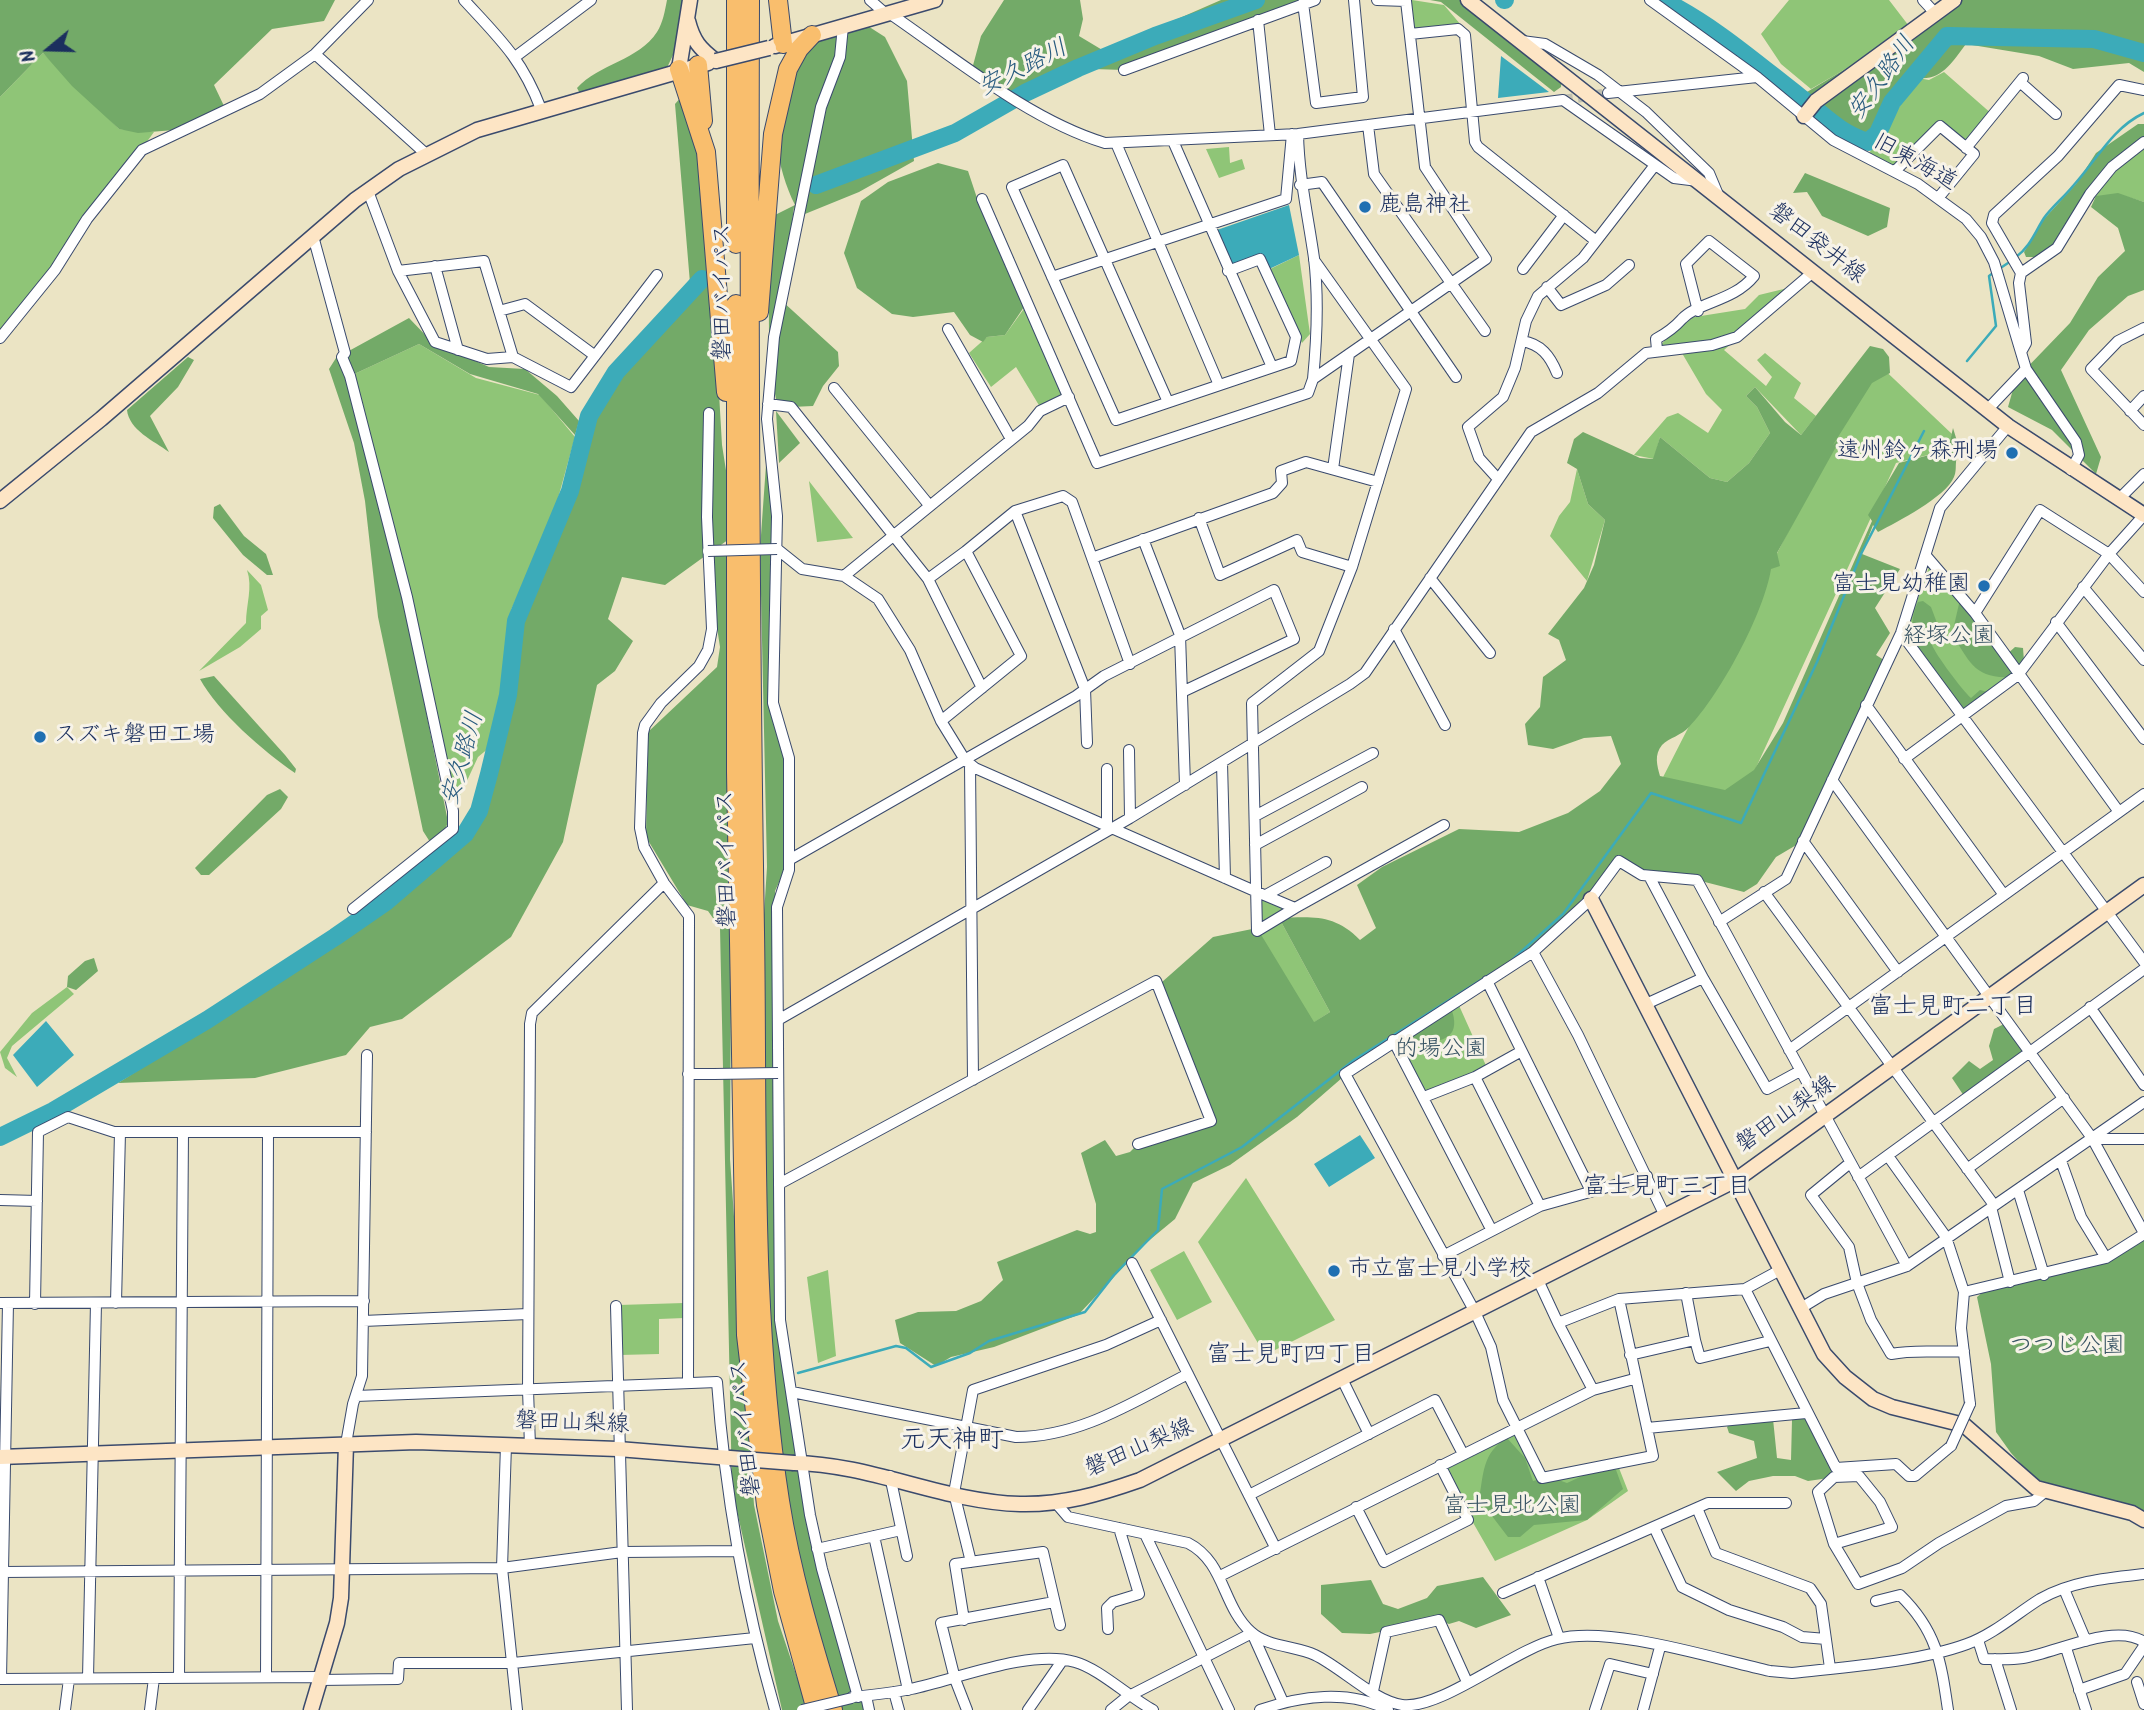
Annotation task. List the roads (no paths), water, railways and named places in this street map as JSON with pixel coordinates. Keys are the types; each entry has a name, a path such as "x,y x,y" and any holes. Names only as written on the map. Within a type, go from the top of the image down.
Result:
{"highway":[{"name":"磐田バイパス","path":"736,0 737,226 742,265 744,500 763,1332 780,1503 798,1591 832,1710"},
{"name":"磐田バイパス","path":"742,265 749,212 750,0"},
{"path":"778,0 776,46 785,79"},
{"path":"744,500 773,134 785,79 799,49 812,35"},
{"path":"698,65 744,500"},
{"path":"679,69 706,152"},
{"name":"磐田バイパス","path":"744,500 736,772 746,1335 766,1505 783,1591 816,1710"}],"main road":[{"path":"0,501 101,419 368,191 426,154 477,130 541,109 935,0"},
{"name":"磐田袋井線","path":"1468,0 2008,426 2071,470 2144,515"},
{"path":"1804,116 1816,101 1954,0"},
{"path":"688,7 692,37 700,49 716,61"},
{"path":"679,69 688,7"},
{"name":"磐田山梨線","path":"3,1457 416,1442 506,1445 618,1449 797,1463 890,1476 954,1493 1018,1504 1056,1503 1096,1496 1140,1480 1736,1180 2144,885"},
{"path":"1591,899 1824,1353 1860,1390 1892,1407 1964,1425 1979,1435 2020,1476 2046,1491 2132,1513 2144,1520"},
{"path":"311,1710 337,1623 343,1571 346,1444"}],"street":[{"path":"0,338 55,270 72,240 142,150 260,94 314,54 368,0"},
{"path":"464,0 528,75 541,109"},
{"path":"515,57 590,0"},
{"path":"870,0 1033,110 1086,137 1116,143 1295,134 1563,100 1674,178 1698,181"},
{"path":"1124,70 1315,0"},
{"path":"1303,3 1317,103 1363,97 1354,0"},
{"path":"1313,379 1486,259 1425,167 1406,1 1377,0"},
{"name":"旧東海道","path":"1650,0 1757,77 1853,153 1895,172 1939,197 1966,219 1981,237 1994,261 2026,369 2077,442 2079,455 2071,470"},
{"path":"1923,0 1935,13"},
{"path":"1258,20 1270,135"},
{"path":"842,26 840,57 821,107 774,337 768,404 777,549 773,603 773,703 789,758 789,860 777,907 780,1320 792,1392 797,1463 817,1549 859,1697 869,1710"},
{"path":"1410,34 1458,29 1465,36 1478,147 1596,241"},
{"path":"1518,40 1545,44 1598,75 1613,92 1646,112 1709,173 1719,198"},
{"path":"314,54 426,154"},
{"path":"1613,92 1757,77"},
{"path":"1966,148 2022,80 2056,114"},
{"path":"2021,352 2026,343 2019,283 2021,273 1992,223 1994,215 2057,156 2119,85 2144,90"},
{"path":"1368,125 1374,174 1485,331"},
{"path":"1895,172 1940,126 1974,154 1939,197"},
{"path":"982,199 1097,463 1308,393 1313,379 1318,328 1314,260 1300,185 1295,134"},
{"path":"1052,277 1286,199 1295,134"},
{"path":"1173,141 1272,367"},
{"path":"2021,273 2057,248 2090,194 2112,167 2144,142"},
{"path":"1116,143 1155,241 1219,385"},
{"path":"1168,402 1063,165 1012,187 1116,420 1291,361 1296,337 1261,258 1228,271"},
{"path":"1498,480 1479,458 1468,427 1503,397 1526,321 1538,296 1572,268 1655,165"},
{"path":"1300,185 1322,182 1456,377"},
{"path":"368,191 398,271 435,342 487,359 513,357 571,387 657,275"},
{"path":"1523,269 1564,215"},
{"path":"313,236 345,353 342,357 350,376 407,597 453,811 453,829 353,909"},
{"path":"1657,350 1656,339 1698,311 1745,287 1754,276 1709,241 1686,264 1698,311"},
{"path":"1314,260 1406,389 1352,567 1319,651 1252,703 1255,845 1261,893 1257,931 1444,825"},
{"path":"398,271 484,261 513,357"},
{"path":"1547,287 1561,305 1606,285 1629,265"},
{"path":"435,266 458,350"},
{"path":"778,1020 1110,827 1130,818 1253,745 1364,673 1531,432 1598,393 1639,357 1657,350 1712,345 1737,337 1812,272"},
{"path":"499,311 525,304 594,355"},
{"path":"948,329 1010,439"},
{"path":"2144,341 2140,330 2118,341 2091,369 2144,425"},
{"path":"1522,341 1536,343 1552,362 1557,373"},
{"path":"1332,469 1349,354"},
{"path":"1987,410 2026,369"},
{"path":"834,388 929,505"},
{"path":"844,576 1040,411 1069,397"},
{"path":"2130,411 2144,397"},
{"path":"768,404 791,407 928,579 982,688"},
{"path":"688,1381 689,916 664,884 644,847 640,828 645,725 662,703 699,666 708,650 712,617 708,551 709,413"},
{"path":"1719,922 1786,879 1901,633 1927,557 1940,508 2008,426"},
{"path":"1092,558 1273,493 1282,483 1282,471 1306,462 1378,482"},
{"path":"2120,498 2144,474"},
{"path":"928,579 1015,511 1063,496 1072,502 1130,663"},
{"path":"1975,613 2040,510 2109,554 2144,592"},
{"path":"1015,511 1085,690 1087,743"},
{"path":"1904,759 2018,675 2083,587 2144,515"},
{"path":"1199,518 1220,575 1297,540 1302,552 1352,567"},
{"path":"1143,540 1180,635 1185,785"},
{"path":"708,551 777,549 802,569 844,576 878,599 909,650 941,721 968,762 1295,908"},
{"path":"941,721 1021,656 965,551"},
{"path":"1927,557 1975,613 2119,812"},
{"path":"1430,578 1490,653"},
{"path":"2083,587 2144,660"},
{"path":"789,860 968,762 1104,676 1180,635 1274,590 1294,639 1182,692"},
{"path":"2056,622 2144,739"},
{"path":"1394,629 1445,725"},
{"path":"1901,633 2144,962"},
{"path":"1866,705 2004,895"},
{"path":"1129,750 1130,818"},
{"path":"1255,816 1373,753"},
{"path":"968,762 973,1080"},
{"path":"1222,763 1225,878"},
{"path":"1107,769 1110,827"},
{"path":"1832,780 2092,1139 2144,1233 2106,1258 1964,1292"},
{"path":"1255,845 1362,787"},
{"path":"1789,1050 1851,1008 2144,794"},
{"path":"1803,841 1898,972"},
{"path":"1619,1299 1634,1379 1653,1456 1542,1478 1503,1400 1491,1347 1475,1312 1345,1074 1393,1040 1533,952 1591,899 1619,861 1649,876 1697,880 1907,1266"},
{"path":"1261,893 1326,862"},
{"path":"1649,876 1703,978 1767,1089 1800,1072"},
{"path":"530,1446 528,1314 532,1013 664,884"},
{"path":"1764,892 1851,1008 1992,1206 2010,1282"},
{"path":"1533,952 1665,1216"},
{"path":"1858,1177 2029,1050 2144,969"},
{"path":"1646,1004 1703,978"},
{"path":"779,1184 1156,981 1211,1121 1138,1144"},
{"path":"1487,981 1590,1189"},
{"path":"2090,1007 2144,1086"},
{"path":"1393,1040 1491,1229"},
{"path":"1424,1097 1475,1077 1520,1052"},
{"path":"346,1444 362,1376 367,1055"},
{"path":"688,1074 778,1073"},
{"path":"1475,1077 1539,1206"},
{"path":"1967,1169 2063,1098"},
{"path":"1801,1308 1824,1294 1907,1266 2144,1102"},
{"path":"35,1304 38,1132 68,1117 120,1132 366,1132"},
{"path":"116,1303 120,1132"},
{"path":"179,1678 183,1132"},
{"path":"266,1677 268,1132"},
{"path":"2092,1139 2144,1139"},
{"path":"1745,1289 1836,1468 1896,1464 1909,1476 1915,1476 1951,1446 1970,1404 1961,1328 1964,1292 1946,1237 1888,1156"},
{"path":"2061,1161 2081,1217 2106,1258"},
{"path":"1850,1163 1811,1195 1849,1247 1857,1283 1871,1320 1891,1354 1918,1349 1928,1354 1964,1351"},
{"path":"1443,1256 1539,1206 1590,1189 1647,1176"},
{"path":"2018,1190 2044,1275"},
{"path":"0,1200 37,1201"},
{"path":"1132,1263 1276,1549"},
{"path":"1558,1323 1619,1299 1745,1289 1782,1269"},
{"path":"1538,1280 1593,1390"},
{"path":"1686,1293 1700,1358 1770,1341"},
{"path":"363,1301 4,1303 0,1679 398,1679 399,1662 513,1663 755,1638"},
{"path":"88,1678 96,1303"},
{"path":"616,1306 626,1710"},
{"path":"363,1321 528,1314"},
{"path":"971,1562 954,1493 973,1390 1106,1345 1161,1320"},
{"path":"1630,1355 1695,1340"},
{"path":"792,1392 1016,1437 1057,1434 1099,1419 1188,1374"},
{"path":"1342,1379 1370,1434"},
{"path":"1220,1576 1593,1390 1634,1379"},
{"path":"356,1396 688,1381 717,1382 737,1551 755,1638 775,1710"},
{"path":"1249,1495 1435,1400 1464,1454"},
{"path":"1647,1428 1806,1413"},
{"path":"506,1445 502,1568 517,1710"},
{"path":"1356,1507 1384,1562 1468,1520 1440,1465"},
{"path":"890,1476 907,1556"},
{"path":"1834,1544 1892,1527 1880,1502 1859,1476 1834,1477 1818,1492 1834,1544 1858,1584 1902,1568 1938,1543 2006,1506 2034,1501 2046,1491"},
{"path":"1056,1503 1068,1517 1188,1543 1203,1551 1220,1576 1240,1619 1252,1633 1283,1702"},
{"path":"1503,1593 1709,1503 1786,1503"},
{"path":"1697,1508 1716,1553 1810,1588 1821,1604 1830,1668"},
{"path":"1654,1527 1682,1587 1729,1610 1783,1627 1801,1637 1826,1639"},
{"path":"1108,1629 1107,1608 1113,1602 1139,1594 1119,1528"},
{"path":"817,1549 901,1530"},
{"path":"1145,1534 1229,1710"},
{"path":"874,1536 908,1690"},
{"path":"3,1572 502,1568 622,1552 737,1551"},
{"path":"964,1620 955,1564 1043,1552 1060,1626"},
{"path":"1252,1633 1268,1642 1291,1645 1317,1656 1396,1703 1418,1705 1541,1643 1559,1638 1599,1635 1770,1671 1792,1673 1940,1652 1978,1640 2063,1588 2108,1577 2144,1574"},
{"path":"1538,1577 1559,1638"},
{"path":"2063,1588 2086,1641"},
{"path":"1876,1601 1900,1595 1911,1605 1940,1652 1948,1710"},
{"path":"967,1710 955,1679 941,1623 1055,1602"},
{"path":"1373,1691 1386,1632 1439,1620 1467,1682"},
{"path":"1111,1710 1127,1697 1252,1633"},
{"path":"1978,1640 1984,1659 2024,1658 2086,1641 2134,1635 2144,1644 2125,1674 2079,1690"},
{"path":"1643,1710 1660,1647"},
{"path":"2066,1648 2086,1710"},
{"path":"802,1710 859,1697 908,1690 1039,1659 1074,1662 1094,1670 1127,1697 1153,1710"},
{"path":"1995,1659 2011,1710"},
{"path":"1028,1710 1062,1661"},
{"path":"1595,1710 1609,1664 1653,1674"},
{"path":"150,1710 154,1678"},
{"path":"65,1710 69,1679"},
{"path":"1356,1681 1369,1710"},
{"path":"2137,1682 2144,1704"},
{"path":"894,1692 899,1710"},
{"path":"1260,1710 1283,1702 1315,1697 1363,1699 1388,1710"}],"water":[{"path":"1501,56 1549,92 1498,98"},
{"path":"1289,205 1299,255 1267,270 1260,255 1235,265 1229,262 1217,230"},
{"path":"46,1021 74,1055 37,1087 13,1055"},
{"path":"1360,1135 1375,1158 1329,1187 1314,1164"}],"waterway":[{"name":"安久路川","path":"816,185 955,133 1025,93 1078,68 1155,36 1256,0"},
{"name":"安久路川","path":"1662,0 1716,33 1840,129 1868,142 1878,133 1892,102 1947,36 2094,39 2144,53"},
{"path":"2016,257 2029,244 2047,214 2105,146 2123,127 2144,113"},
{"path":"1999,269 2011,261"},
{"path":"1967,361 1996,326 1989,276 1993,273"},
{"name":"安久路川","path":"0,1137 53,1111 207,1020 335,937 387,901 465,834 479,811 508,695 516,621 570,491 589,416 616,372 702,279"},
{"path":"1512,960 1563,914 1651,793 1741,823 1817,662 1861,554 1924,431"},
{"path":"798,1373 896,1346 906,1348 931,1367 970,1353 989,1341 1085,1312 1114,1275 1158,1230 1162,1189 1242,1147 1354,1060 1492,973"}],"tunnel":[{"path":"1563,100 1608,93"}],"place":[{"name":"鹿島神社","path":"1365,207"},
{"name":"遠州鈴ヶ森刑場","path":"2012,453"},
{"name":"富士見幼稚園","path":"1984,586"},
{"name":"スズキ磐田工場","path":"40,737"},
{"name":"市立富士見小学校","path":"1334,1271"}],"district":[{"name":"富士見町二丁目","path":"1953,1009"},
{"name":"富士見町三丁目","path":"1667,1189"},
{"name":"富士見町四丁目","path":"1291,1357"},
{"name":"元天神町","path":"952,1443"}],"park label":[{"name":"経塚公園","path":"1949,638"},
{"name":"的場公園","path":"1441,1051"},
{"name":"つつじ公園","path":"2067,1348"},
{"name":"富士見北公園","path":"1512,1508"}]}
